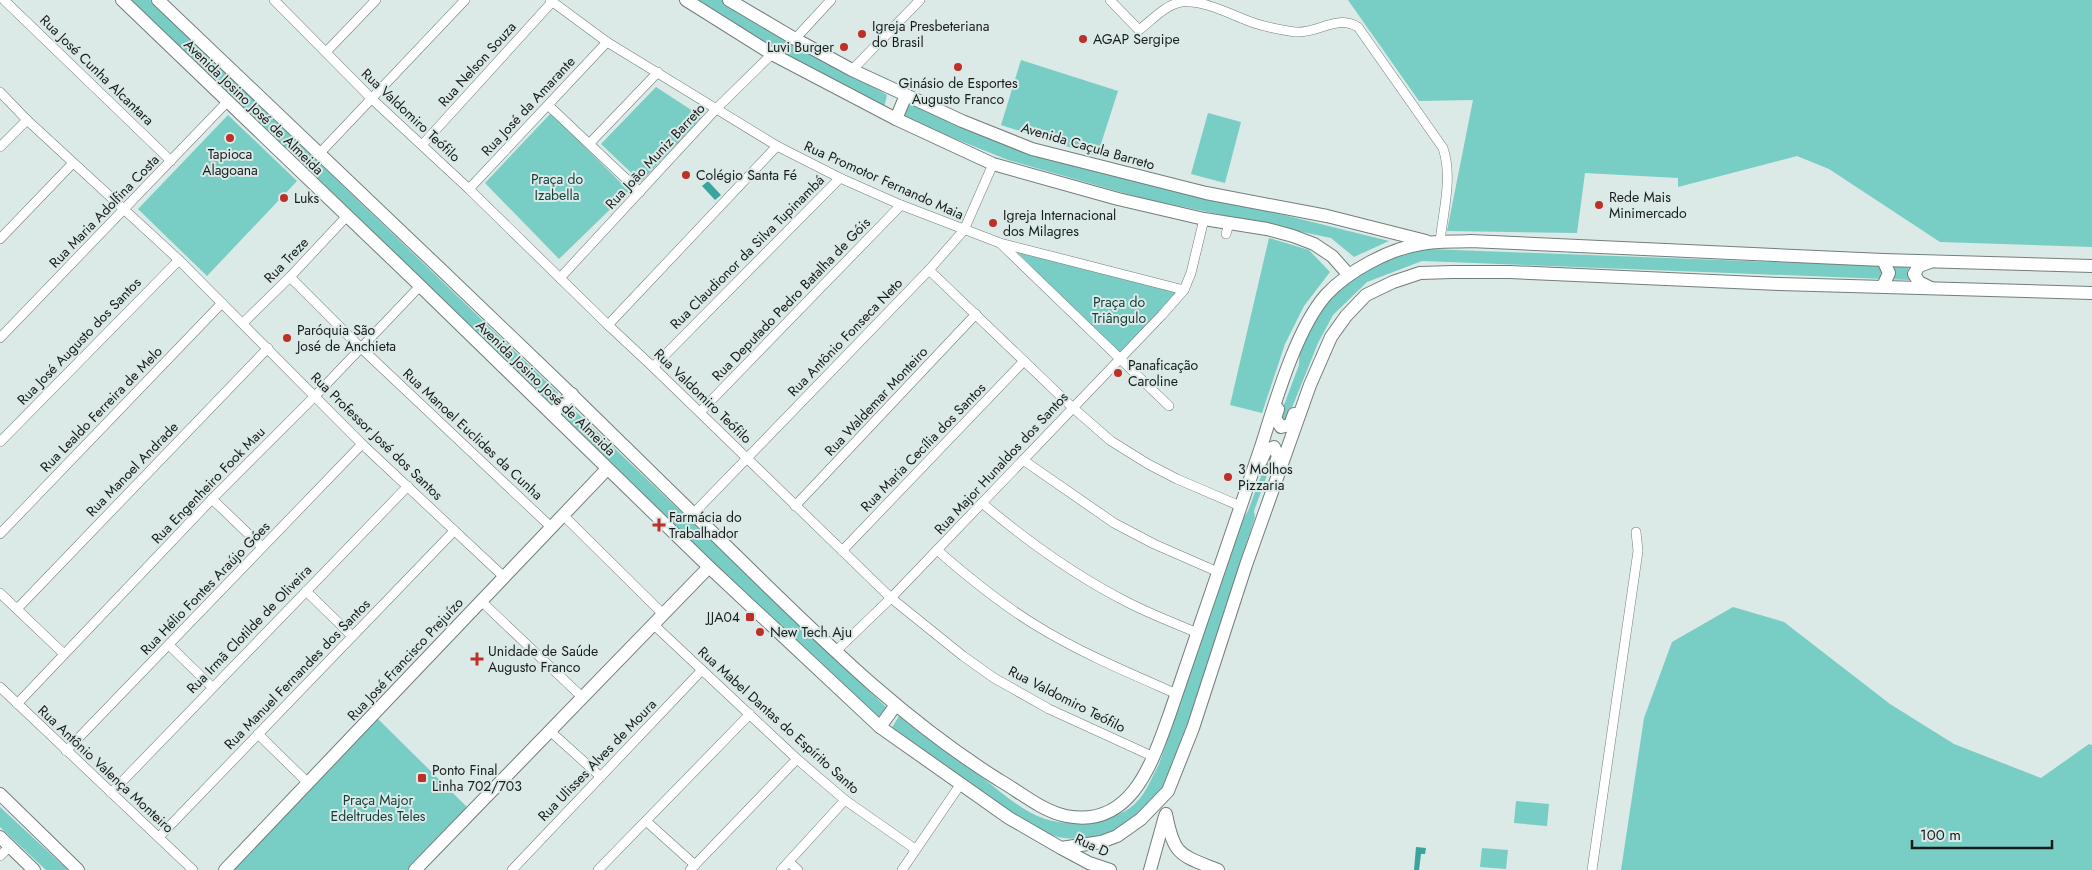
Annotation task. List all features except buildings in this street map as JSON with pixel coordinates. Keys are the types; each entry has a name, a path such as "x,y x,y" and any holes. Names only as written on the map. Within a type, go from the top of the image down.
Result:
{"main road":[{"name":"Avenida Josino José de Almeida","path":"122,0 420,286 708,567 880,727 960,785"},
{"name":"Avenida Josino José de Almeida","path":"158,0 572,394 834,652 896,706 969,761 1046,809 1066,816 1089,817 1109,811 1127,800 1142,780 1154,757 1177,694 1240,506"},
{"path":"686,0 772,54 896,119 993,164 1118,199 1204,219 1227,229 1267,230 1314,244 1332,256 1348,275"},
{"name":"Avenida Caçula Barreto","path":"729,0 794,40 852,70 962,121 1032,149 1206,193 1328,216 1398,235 1438,242"},
{"path":"896,119 906,95"},
{"path":"1240,506 1299,340 1317,306 1348,275 1392,252 1420,244 1470,241 1930,262 2092,266"},
{"path":"1883,286 1889,273 1884,260"},
{"path":"1930,262 1917,268 1914,276 1919,282 1934,290"},
{"path":"1150,870 1166,814 1168,791 1193,728 1246,565 1318,365 1330,337 1346,316 1366,295 1393,282 1420,273 1510,272 1779,284 1883,286 1934,290 2092,293"},
{"path":"1291,363 1289,378 1275,418 1281,427 1290,426 1309,376 1318,365"},
{"path":"552,414 572,394"},
{"path":"1240,506 1249,494 1266,450 1274,448 1278,456 1262,503 1264,516"},
{"name":"Rua José Francisco Prejuízo","path":"225,870 607,469"},
{"path":"415,870 653,624 664,615 708,567"},
{"path":"880,727 896,706"},
{"name":"Rua D","path":"960,785 1009,818 1061,848 1089,863 1110,870"},
{"path":"1061,848 1101,842 1117,836 1141,819 1168,791"},
{"path":"0,794 78,870"},
{"path":"1166,814 1171,839 1177,848 1186,857 1218,870"},
{"path":"0,837 34,870"}],"street":[{"name":"Rua José Cunha Alcantara","path":"4,0 171,161"},
{"path":"326,52 376,0"},
{"path":"319,154 466,0"},
{"path":"794,40 831,0"},
{"path":"852,70 920,0"},
{"path":"1110,0 1139,30 1170,6 1179,2 1194,1 1255,23 1296,32 1307,32 1336,22 1345,21 1358,27 1443,148 1447,160 1448,174 1438,242"},
{"name":"Rua Promotor Fernando Maia","path":"552,1 607,42 777,146 840,178 901,205 1000,243 1184,290"},
{"name":"Rua Nelson Souza","path":"422,145 552,1"},
{"name":"Rua Valdomiro Teófilo","path":"280,2 372,99 469,189 891,598 963,656 994,678 1049,708 1154,757"},
{"name":"Rua José da Amarante","path":"469,189 607,42"},
{"name":"Rua João Muniz Barreto","path":"560,278 717,108 772,54"},
{"path":"590,143 658,72"},
{"name":"Rua Professor José dos Santos","path":"0,92 27,120 179,260 362,444 504,577"},
{"name":"Rua Maria Adolfina Costa","path":"0,338 227,102"},
{"path":"548,106 590,143 640,192"},
{"path":"0,147 27,120"},
{"path":"608,325 777,146"},
{"path":"0,239 73,163"},
{"name":"Rua Antônio Fonseca Neto","path":"694,513 930,270 964,230 993,164"},
{"name":"Rua Claudionor da Silva Tupinambá","path":"653,367 840,178"},
{"name":"Rua Deputado Pedro Batalha de Góis","path":"700,412 901,205"},
{"name":"Rua Treze","path":"243,323 290,277 347,216"},
{"path":"1184,290 1191,273 1204,219"},
{"path":"1000,243 1169,406"},
{"name":"Rua José Augusto dos Santos","path":"0,442 179,260"},
{"path":"930,270 1072,407 1111,441 1148,464 1240,506"},
{"name":"Rua Manoel Euclides da Cunha","path":"290,277 360,347 551,527"},
{"name":"Rua Engenheiro Fook Mau","path":"17,704 212,499 315,396 420,286"},
{"name":"Rua Major Hunaldos dos Santos","path":"834,652 891,598 1184,290"},
{"name":"Rua Lealdo Ferreira de Melo","path":"0,534 222,302"},
{"name":"Rua Waldemar Monteiro","path":"795,506 976,314"},
{"name":"Rua Manoel Andrade","path":"17,610 268,348"},
{"name":"Rua Maria Cecília dos Santos","path":"842,551 1024,361"},
{"name":"Rua Hélio Fontes Araújo Góes","path":"66,751 362,444"},
{"path":"1022,460 1114,523 1154,544 1218,572"},
{"name":"Rua Irmã Clotilde de Oliveira","path":"111,792 408,486"},
{"path":"212,499 262,548"},
{"path":"982,502 1019,534 1075,573 1128,603 1198,633"},
{"path":"563,515 664,615"},
{"name":"Rua Manuel Fernandes dos Santos","path":"159,837 454,531"},
{"path":"1592,870 1638,551 1636,532"},
{"path":"937,550 982,589 1036,626 1083,652 1177,694"},
{"path":"306,591 352,636"},
{"path":"0,593 64,654"},
{"path":"481,601 582,697"},
{"name":"Rua Mabel Dantas do Espírito Santo","path":"653,624 797,759 845,800 915,849"},
{"path":"169,645 212,686"},
{"name":"Rua Ulisses Alves de Moura","path":"512,870 702,670"},
{"name":"Rua Antônio Valença Monteiro","path":"0,687 193,870"},
{"path":"598,870 750,714"},
{"path":"550,730 601,777"},
{"path":"258,734 307,782"},
{"path":"646,821 692,868 797,759"},
{"path":"902,870 960,785"},
{"path":"781,870 845,800"},
{"path":"0,856 10,846"},
{"path":"789,862 798,870"}],"green space":[{"path":"128,0 150,0 558,393 553,403 546,405"},
{"path":"696,0 724,0 887,95 884,108 783,57"},
{"path":"1348,0 2092,0 2092,247 1940,242 1829,169 1797,156 1678,187 1678,178 1585,173 1577,233 1447,231 1473,100 1419,101"},
{"path":"1021,60 1118,91 1097,156 1001,125"},
{"path":"656,87 702,117 641,182 601,144"},
{"path":"908,101 985,135 1276,213 1389,241 1354,257 1331,238 1141,198 1008,160 901,117"},
{"name":"Praça do Izabella","path":"551,113 629,191 559,259 485,183"},
{"path":"1208,113 1241,122 1225,183 1191,174"},
{"path":"228,115 297,181 207,276 138,209"},
{"path":"1269,238 1309,250 1330,272 1304,306 1285,344 1262,413 1230,405"},
{"path":"1429,249 1909,267 1907,273 1910,280 1422,261 1367,282 1333,315 1318,343 1287,420 1279,418 1299,365 1300,344 1318,312 1336,289 1358,274 1400,254"},
{"name":"Praça do Triângulo","path":"1015,250 1177,293 1120,354"},
{"path":"570,406 886,707 886,714 874,718 560,415"},
{"path":"1269,455 1274,456 1254,511 1255,517 1183,740 1165,784 1154,801 1134,820 1105,834 1084,838 1074,839 1038,831 891,729 899,716 1019,806 1045,819 1066,823 1089,822 1111,817 1130,808 1143,794 1159,764 1243,519 1248,511"},
{"path":"1733,607 1784,622 1890,704 1954,744 2041,778 2089,744 2092,745 2092,870 1621,870 1644,718 1672,642"},
{"name":"Praça Major Edeltrudes Teles","path":"376,717 470,810 409,870 233,870"},
{"path":"1516,801 1549,804 1547,826 1514,823"},
{"path":"0,807 68,870 46,870 0,827"},
{"path":"1482,848 1508,850 1506,869 1480,867"}],"shaded area":[{"path":"708,181 721,195 715,200 702,186"},
{"path":"1416,847 1426,848 1425,854 1421,854 1419,870 1414,870"}],"place":[{"name":"Igreja Presbeteriana do Brasil","path":"862,34"},
{"name":"AGAP Sergipe","path":"1083,39"},
{"name":"Luvi Burger","path":"844,47"},
{"name":"Ginásio de Esportes Augusto Franco","path":"958,67"},
{"name":"Tapioca Alagoana","path":"230,138"},
{"name":"Colégio Santa Fé","path":"686,175"},
{"name":"Luks","path":"284,198"},
{"name":"Rede Mais Minimercado","path":"1599,205"},
{"name":"Igreja Internacional dos Milagres","path":"993,223"},
{"name":"Paróquia São José de Anchieta","path":"287,338"},
{"name":"Panaficação Caroline","path":"1118,373"},
{"name":"3 Molhos Pizzaria","path":"1228,477"},
{"name":"Farmácia do Trabalhador","path":"659,525"},
{"name":"JJA04","path":"750,617"},
{"name":"New Tech Aju","path":"760,632"},
{"name":"Unidade de Saúde Augusto Franco","path":"477,659"},
{"name":"Ponto Final Linha 702/703","path":"422,778"}]}
